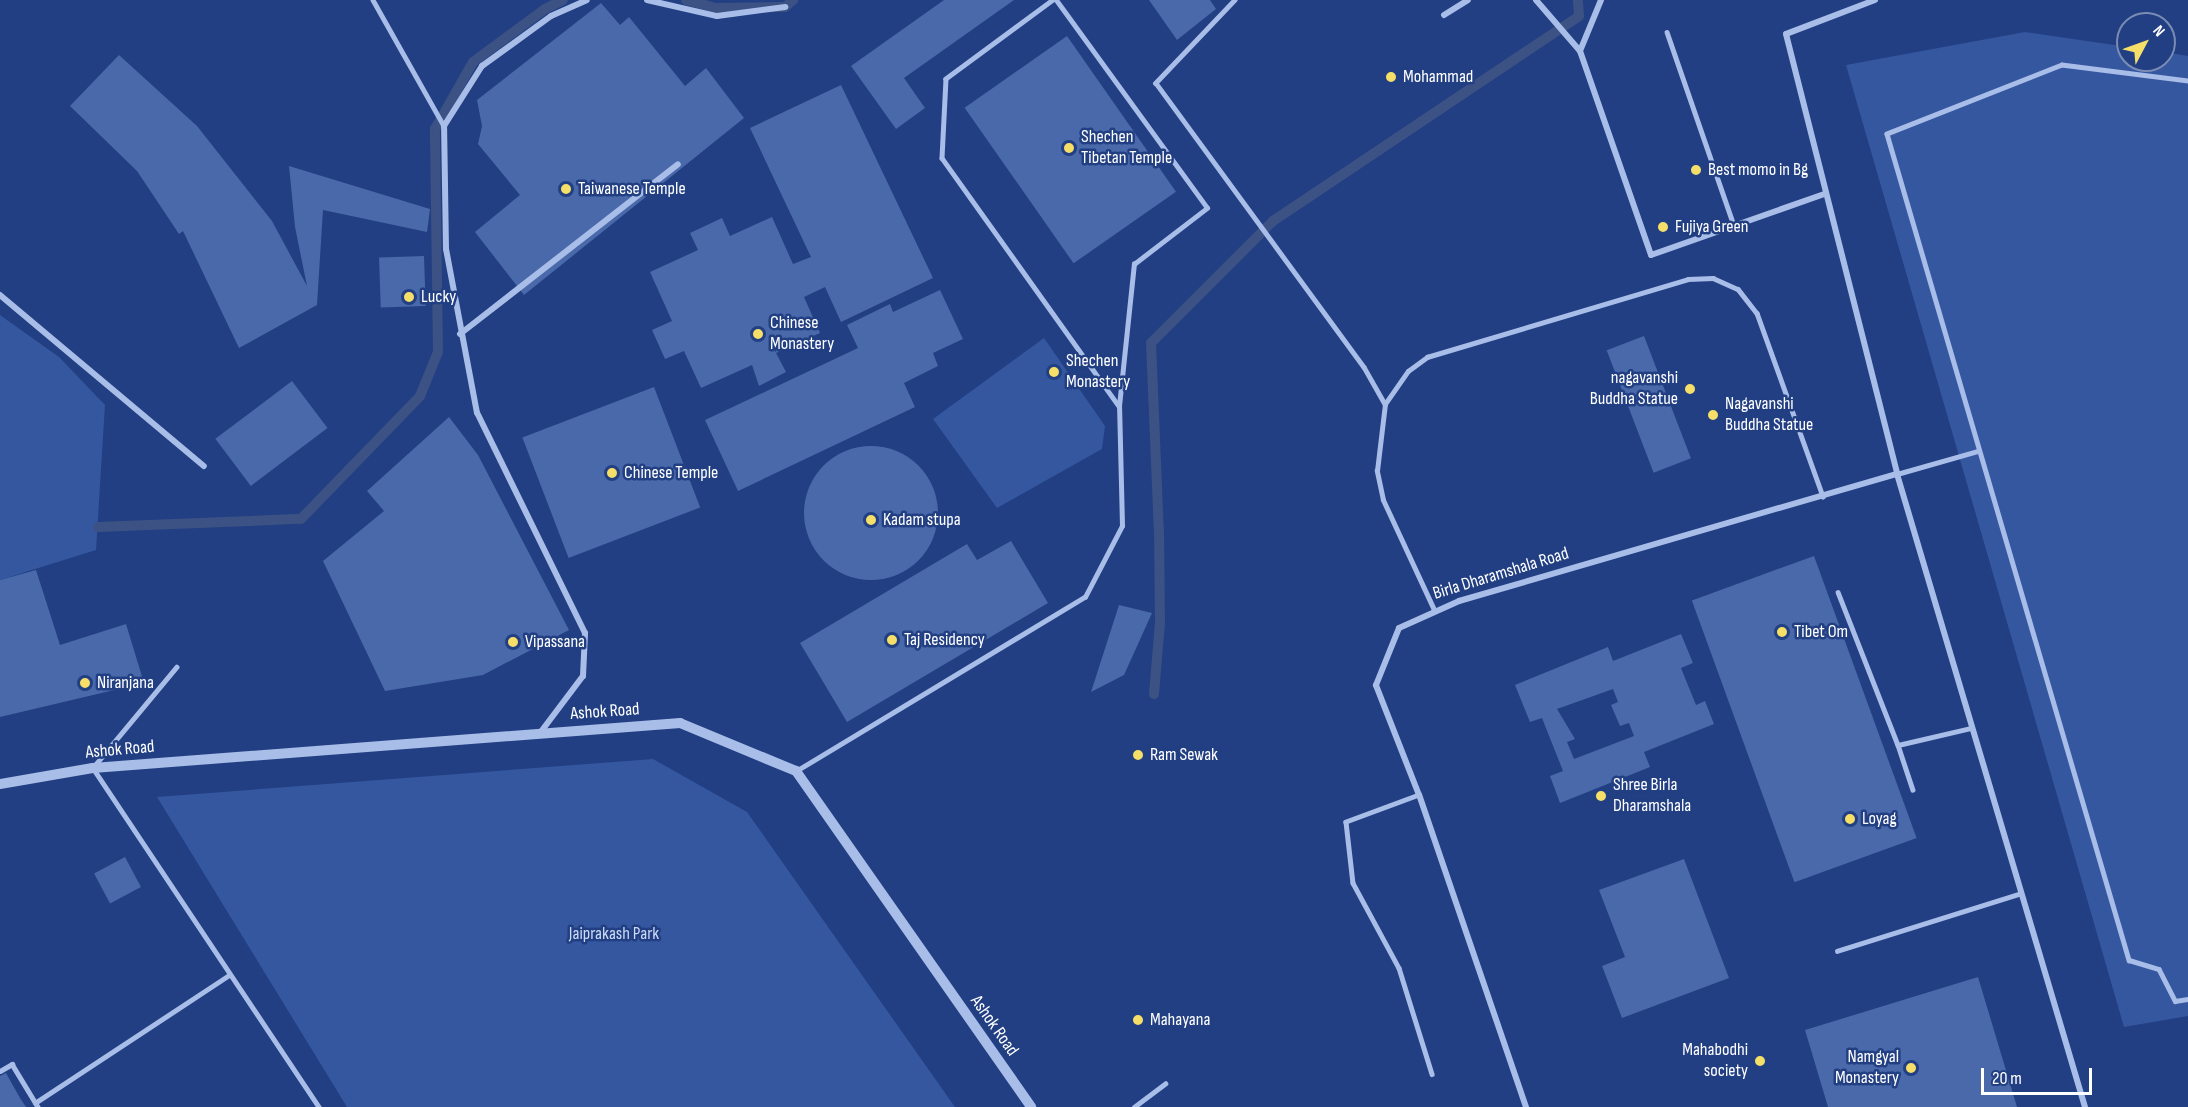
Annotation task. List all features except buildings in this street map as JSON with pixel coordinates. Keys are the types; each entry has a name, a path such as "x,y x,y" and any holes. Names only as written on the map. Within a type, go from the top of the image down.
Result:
{"street":[{"path":"539,733 583,676 585,633 477,413 460,334 446,249 444,125 482,66 551,16 587,0"},
{"path":"647,0 717,16 784,7"},
{"path":"1444,15 1468,0"},
{"path":"1536,0 1578,49 1652,255 1824,194"},
{"path":"1578,49 1601,0"},
{"path":"1875,0 1786,34 1824,194 1897,474 2019,894 2085,1107"},
{"path":"460,334 678,164"},
{"path":"0,295 204,466"},
{"name":"Birla Dharamshala Road","path":"1527,1107 1419,795 1376,685 1399,628 1434,610 1897,474"},
{"name":"Ashok Road","path":"0,784 93,768 680,723 796,771 1031,1107"}],"lane":[{"path":"373,0 444,125"},
{"path":"796,771 1085,597 1122,526 1119,406 1134,264 1207,208 1055,0 946,79 942,158 1119,406"},
{"path":"1235,0 1156,84 1364,368 1385,404"},
{"path":"1667,32 1734,225"},
{"path":"2188,81 2062,64 1887,134 1978,452 2129,960 2159,969 2175,1001 2188,999"},
{"path":"1434,610 1383,500 1377,471 1385,404 1408,371 1428,357 1688,279 1713,278 1738,290 1757,313 1823,496"},
{"path":"1897,474 1978,452"},
{"path":"1838,592 1899,746 1913,790"},
{"path":"177,668 93,768 319,1107"},
{"path":"1899,746 1971,728"},
{"path":"1419,795 1346,822 1353,883 1399,968 1432,1074"},
{"path":"1837,951 2019,894"},
{"path":"0,1071 12,1064 36,1105 229,975"},
{"path":"1134,1107 1165,1084"}],"green space":[{"path":"2025,32 2116,45 2116,72 2176,72 2176,54 2188,56 2188,1016 2124,1027 1846,65"},
{"path":"0,315 59,357 105,405 96,550 0,580"},
{"path":"1044,338 1105,426 1102,449 997,508 933,419"},
{"name":"Jaiprakash Park","path":"653,759 747,812 955,1107 347,1107 157,797"}],"waterway":[{"path":"98,527 301,519 420,396 438,352 435,129 473,62 545,9 563,0"},
{"path":"686,0 716,8 785,7 793,0"},
{"path":"1154,694 1160,623 1159,534 1151,343 1273,221 1579,16 1578,0"}],"place":[{"name":"Mohammad","path":"1391,77"},
{"name":"Shechen Tibetan Temple","path":"1069,148"},
{"name":"Best momo in Bg","path":"1696,170"},
{"name":"Taiwanese Temple","path":"566,189"},
{"name":"Fujiya Green","path":"1663,227"},
{"name":"Lucky","path":"409,297"},
{"name":"Chinese Monastery","path":"758,334"},
{"name":"Shechen Monastery","path":"1054,372"},
{"name":"nagavanshi Buddha Statue","path":"1690,389"},
{"name":"Nagavanshi Buddha Statue","path":"1713,415"},
{"name":"Chinese Temple","path":"612,473"},
{"name":"Kadam stupa","path":"871,520"},
{"name":"Tibet Om","path":"1782,632"},
{"name":"Taj Residency","path":"892,640"},
{"name":"Vipassana","path":"513,642"},
{"name":"Niranjana","path":"85,683"},
{"name":"Ram Sewak","path":"1138,755"},
{"name":"Shree Birla Dharamshala","path":"1601,796"},
{"name":"Loyag","path":"1850,819"},
{"name":"Mahayana","path":"1138,1020"},
{"name":"Mahabodhi society","path":"1760,1061"},
{"name":"Namgyal Monastery","path":"1911,1068"}]}
